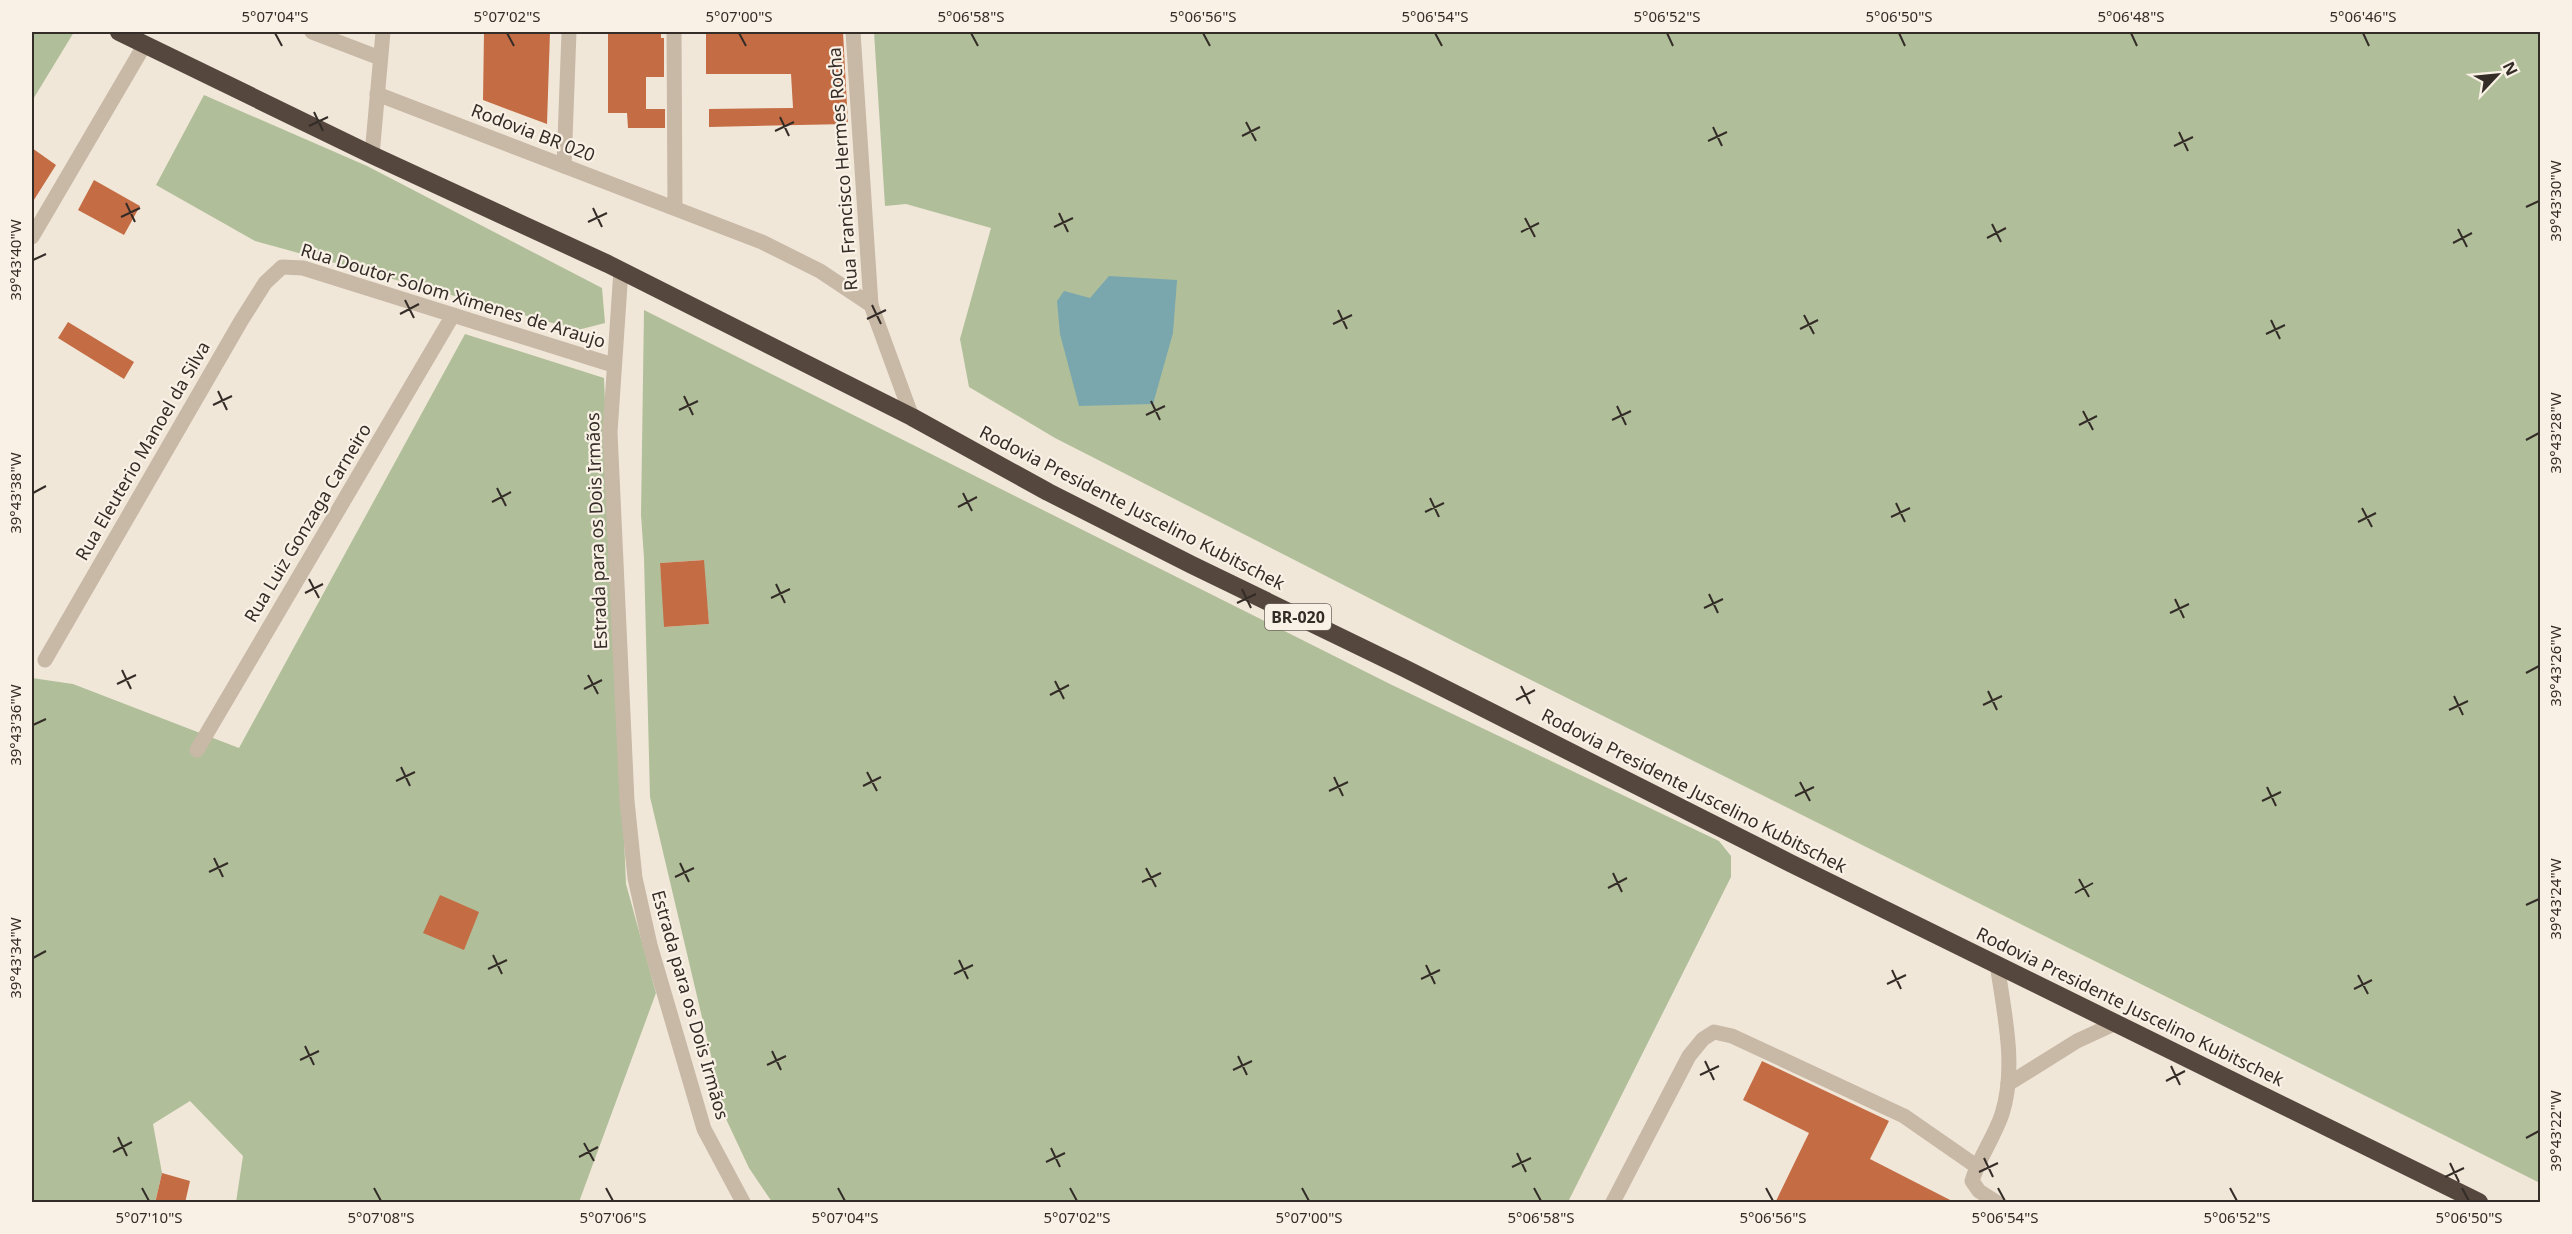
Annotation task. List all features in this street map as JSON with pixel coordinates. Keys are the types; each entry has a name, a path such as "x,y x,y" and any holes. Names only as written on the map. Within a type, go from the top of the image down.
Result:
{"highway":[{"name":"Rodovia Presidente Juscelino Kubitschek","path":"118,32 372,155 621,270 912,417 1048,492 1192,565 1404,668 1779,858 2479,1203"}],"street":[{"path":"312,32 380,58"},
{"path":"372,155 383,32"},
{"path":"564,166 569,32"},
{"path":"674,32 675,207"},
{"name":"Rua Francisco Hermes Rocha","path":"853,32 871,305 912,417"},
{"path":"32,237 145,44"},
{"name":"Rodovia BR 020","path":"377,94 675,207 793,256 871,305"},
{"name":"Rua Doutor Solom Ximenes de Araujo","path":"282,267 303,268 613,365"},
{"name":"Rua Eleuterio Manoel da Silva","path":"45,660 241,321 264,283 282,267"},
{"name":"Estrada para os Dois Irmãos","path":"621,270 610,432 627,801 635,878 650,945 704,1129 744,1203"},
{"name":"Rua Luiz Gonzaga Carneiro","path":"197,750 453,315"},
{"path":"1996,1203 1979,1191 1972,1181 2001,1115 2008,1084 2006,1023 1997,964"},
{"path":"2008,1084 2077,1041 2116,1023"},
{"path":"1613,1203 1689,1056 1703,1039 1714,1032 1732,1036 1904,1116 1977,1166"}],"green space":[{"path":"32,32 74,32 32,101"},
{"path":"874,32 2540,32 2540,1183 1465,647 1055,438 969,387 960,339 991,228 906,204 885,206"},
{"path":"204,95 367,166 602,288 605,323 578,330 255,241 156,185"},
{"path":"644,310 1390,684 1719,841 1731,856 1731,877 1568,1202 772,1202 749,1168 726,1119 650,797 641,515","holes":["703,560 709,624 665,627 660,563"]},
{"path":"465,334 604,378 626,884 656,993 579,1202 236,1202 243,1156 190,1101 153,1124 162,1173 155,1202 32,1202 32,678 73,684 239,748"}],"water":[{"path":"1109,276 1177,280 1173,333 1153,404 1079,406 1060,334 1057,301 1064,291 1090,298"}],"building":[{"path":"484,32 550,32 547,124 483,100"},
{"path":"608,32 661,32 661,38 664,38 664,77 646,77 646,109 665,109 665,128 628,128 627,113 608,113"},
{"path":"706,32 843,32 848,124 709,127 709,109 793,108 791,74 706,74"},
{"path":"32,148 56,165 32,203"},
{"path":"94,180 140,206 124,235 78,210"},
{"path":"68,322 134,362 124,379 58,338"},
{"path":"704,560 709,624 664,627 660,563"},
{"path":"440,895 479,912 464,950 423,933"},
{"path":"1762,1061 1889,1121 1870,1159 1956,1203 1775,1203 1809,1133 1743,1100"},
{"path":"162,1173 190,1181 185,1203 155,1203"}]}
